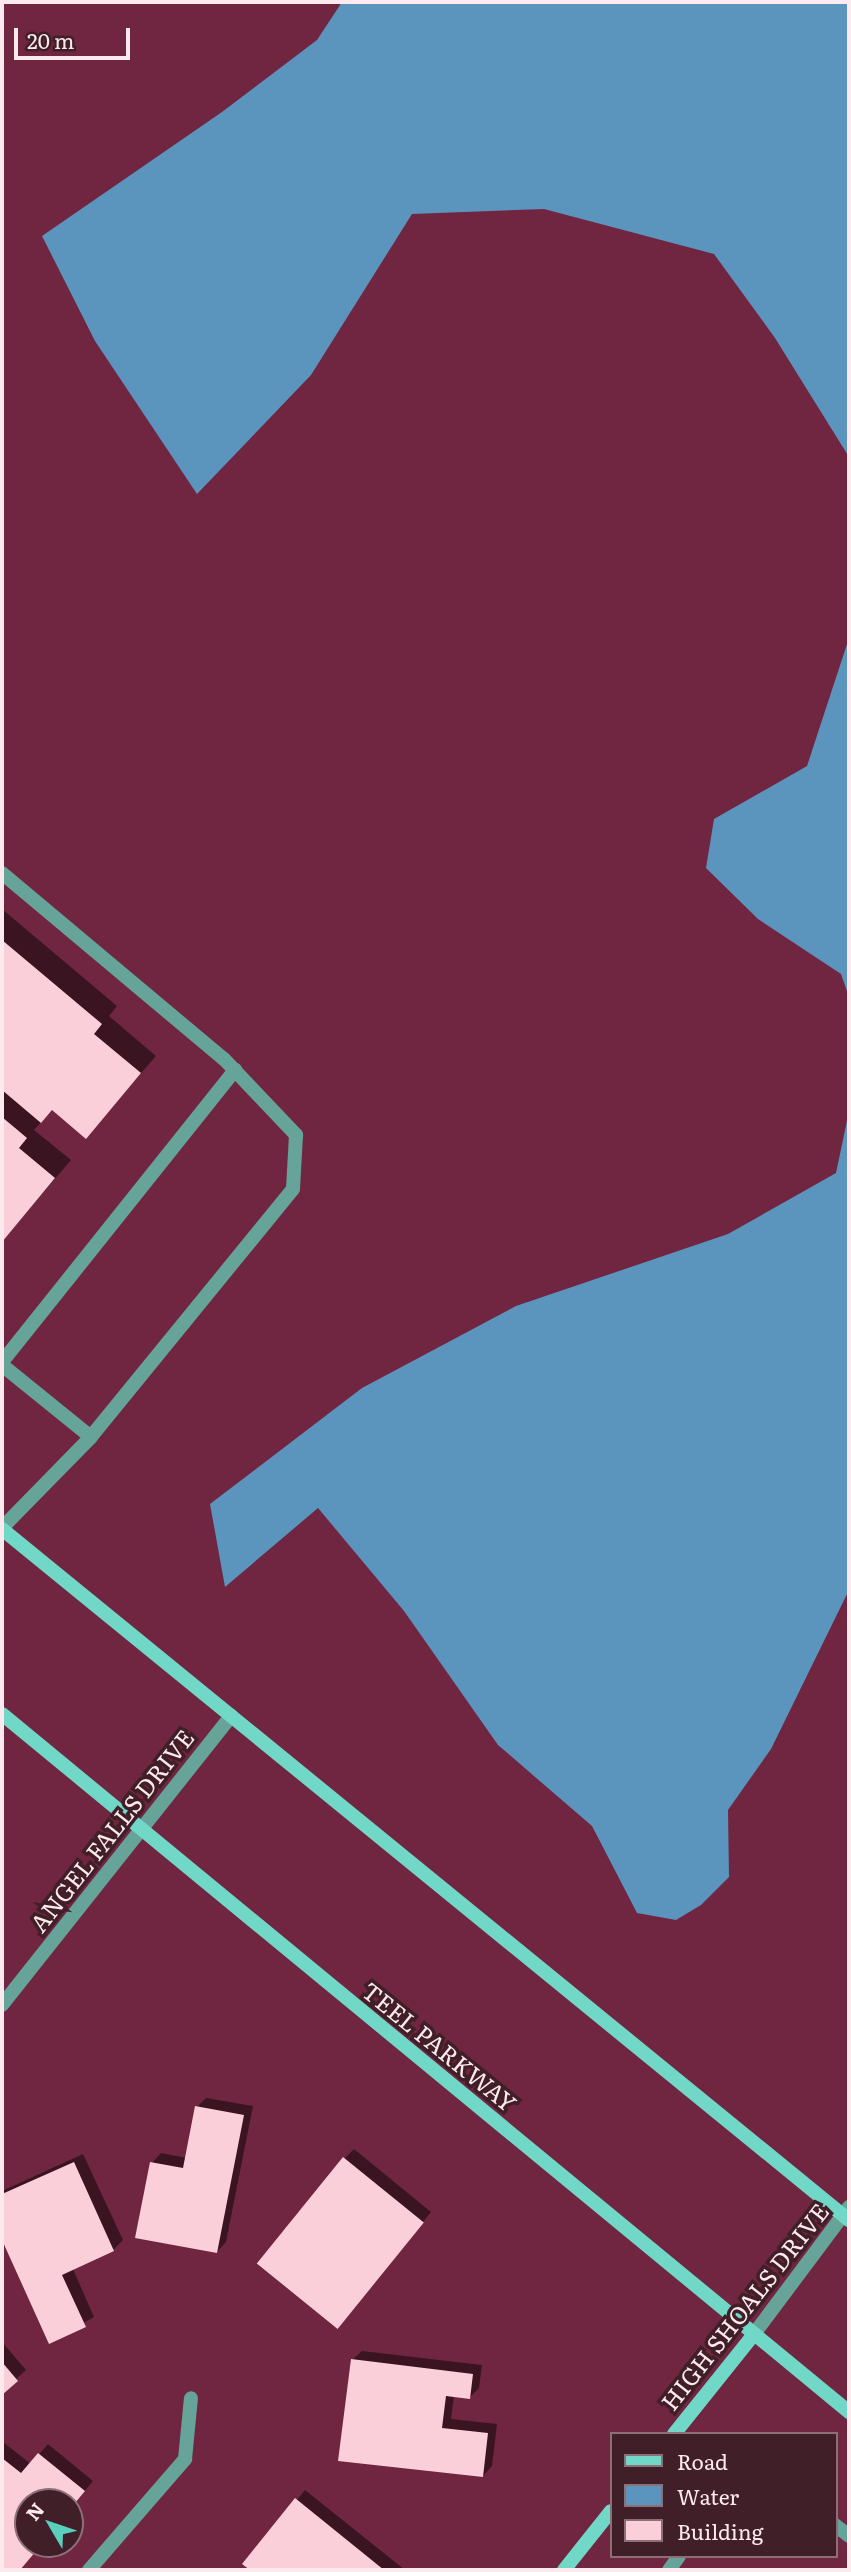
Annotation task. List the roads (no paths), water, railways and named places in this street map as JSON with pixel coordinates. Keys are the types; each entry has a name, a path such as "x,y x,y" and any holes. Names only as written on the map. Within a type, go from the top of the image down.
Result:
{"main road":[{"path":"2,1529 847,2214"},
{"name":"TEEL PARKWAY","path":"2,1714 849,2413"},
{"name":"HIGH SHOALS DRIVE","path":"676,2432 754,2334"},
{"path":"564,2570 610,2512"}],"street":[{"path":"2,873 105,956 235,1070 296,1135 293,1189 91,1437 2,1529"},
{"path":"91,1437 2,1363 235,1070"},
{"name":"ANGEL FALLS DRIVE","path":"2,2005 231,1716"},
{"name":"HIGH SHOALS DRIVE","path":"754,2334 847,2214"},
{"path":"89,2570 184,2459 191,2398"}],"water":[{"path":"342,2 849,2 849,457 775,338 714,254 544,209 412,214 311,375 197,494 95,341 42,236 222,112 317,40"},
{"path":"849,638 849,997 841,974 758,919 706,868 714,819 807,766"},
{"path":"849,1111 849,1590 771,1749 728,1810 729,1877 701,1905 676,1920 637,1913 592,1826 498,1745 404,1611 318,1508 225,1587 210,1504 362,1388 516,1306 728,1234 836,1173"}]}
